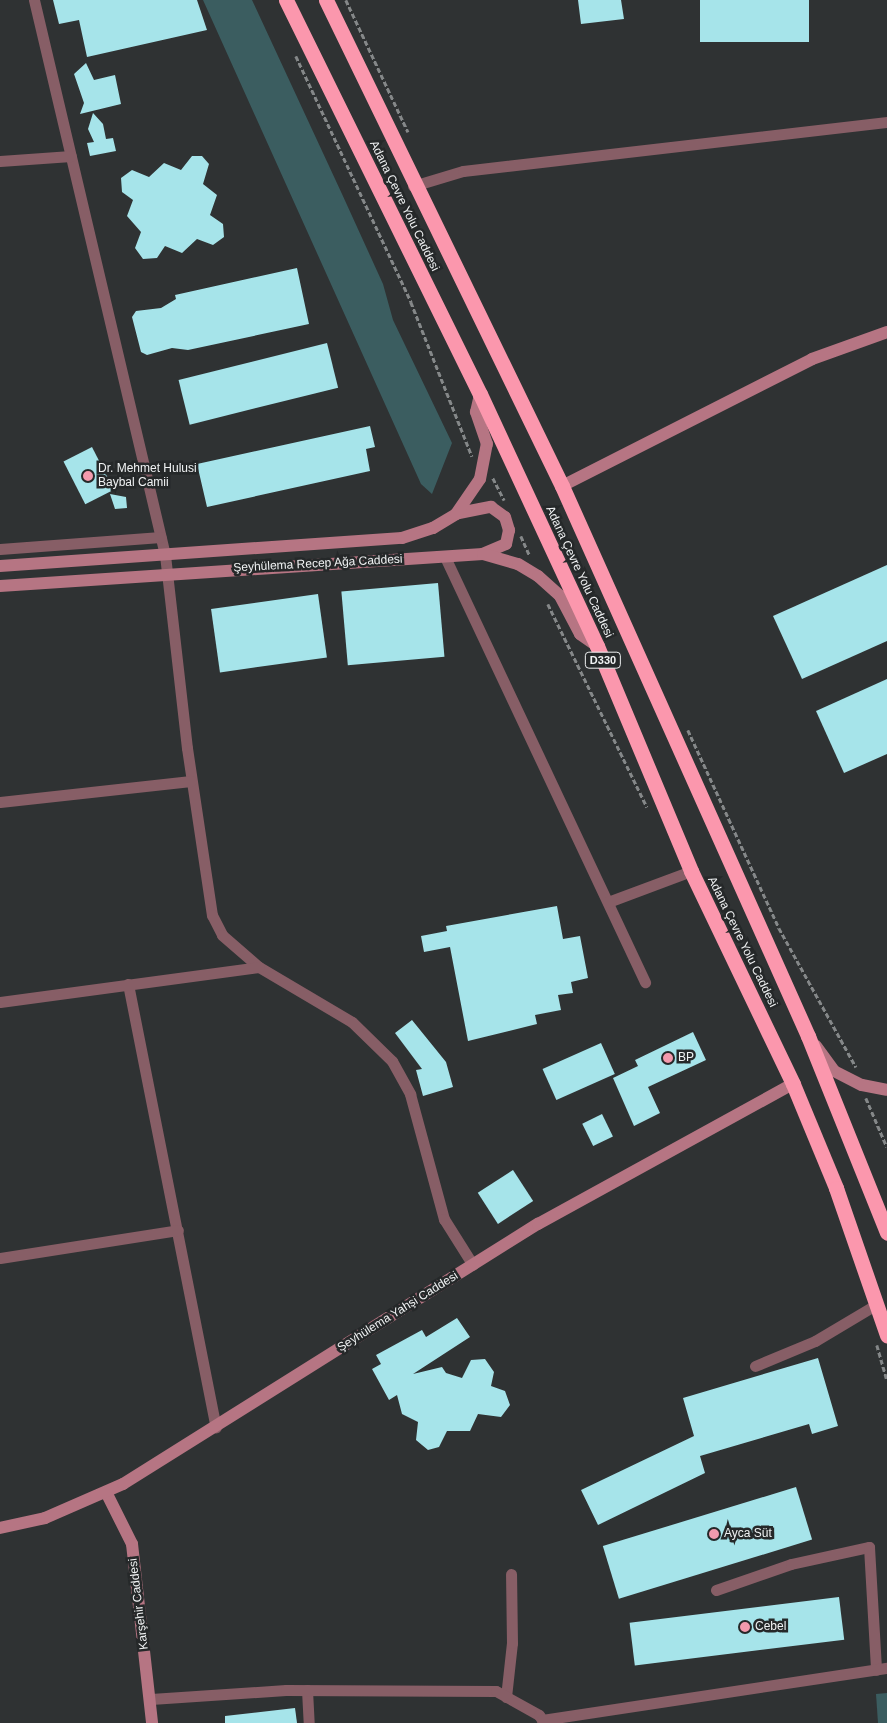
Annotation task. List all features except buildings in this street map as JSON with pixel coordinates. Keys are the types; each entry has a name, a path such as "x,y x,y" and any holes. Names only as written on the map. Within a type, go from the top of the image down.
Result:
{"highway":[{"name":"Adana Çevre Yolu Caddesi","path":"286,0 480,394 597,646 691,870 793,1084 836,1188 877,1304 881,1335"},
{"name":"Adana Çevre Yolu Caddesi","path":"326,0 413,186 562,486 808,1036 887,1233"}],"street":[{"path":"34,0 166,555 191,781 212,915 222,935 259,967 352,1022 392,1061 410,1094 444,1219 473,1265"},
{"path":"413,186 463,171 887,122"},
{"path":"0,161 71,156"},
{"path":"562,486 812,359 887,332"},
{"name":"Şeyhülema Recep Ağa Caddesi","path":"0,566 402,538 434,528 456,514 471,496 483,464 487,444 476,412 480,394"},
{"path":"456,514 491,507 505,517 509,530 506,544 483,554"},
{"path":"0,550 161,537"},
{"name":"Şeyhülema Recep Ağa Caddesi","path":"0,586 169,572 483,554 528,570 560,596 580,634 597,646"},
{"path":"445,557 646,982"},
{"path":"0,802 191,781"},
{"path":"608,902 691,870"},
{"path":"0,1002 259,967"},
{"path":"128,984 216,1427"},
{"path":"808,1036 834,1071 862,1085 887,1090"},
{"name":"Şeyhülema Yahşi Caddesi","path":"0,1528 45,1518 106,1492 216,1427 547,1219 793,1084"},
{"path":"0,1258 178,1230"},
{"path":"755,1366 815,1341 877,1304"},
{"name":"Karşehir Caddesi","path":"106,1492 132,1544 152,1723"},
{"path":"150,1699 307,1690 496,1691 543,1722 881,1669 869,1547 791,1564 716,1590"},
{"path":"506,1697 512,1643 511,1574"},
{"path":"307,1690 309,1723"}],"path":[{"path":"292,46 412,302 418,327 464,426 469,454 483,464 505,503"},
{"path":"517,529 530,555 528,570"},
{"path":"546,599 649,810"},
{"path":"881,1335 887,1379"}],"shaded area":[{"path":"203,0 252,0 342,194 383,284 393,320 452,443 432,494 421,484"},
{"path":"887,1693 887,1723 878,1723 876,1694"}],"place":[{"name":"Dr. Mehmet Hulusi Baybal Camii","path":"88,476"},
{"name":"BP","path":"668,1058"},
{"name":"Ayca Süt","path":"714,1534"},
{"name":"Cebel","path":"745,1627"}]}
